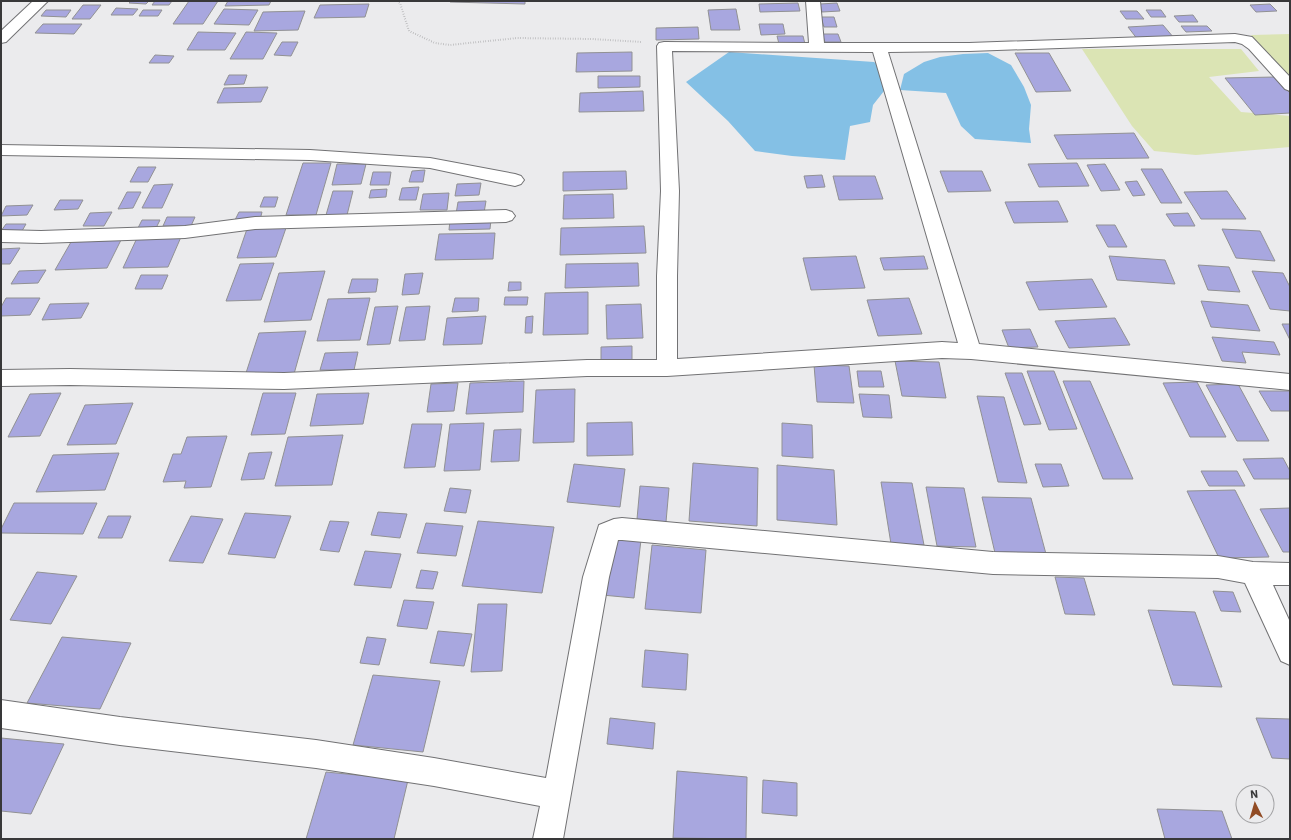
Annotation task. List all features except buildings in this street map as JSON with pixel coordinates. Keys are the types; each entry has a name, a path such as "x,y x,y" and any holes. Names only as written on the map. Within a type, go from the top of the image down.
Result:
{"street":[{"path":"1,39 42,1"},
{"path":"813,1 817,48"},
{"path":"667,368 667,276 670,191 664,46 817,48 977,47 1236,38 1247,40 1254,46 1290,86"},
{"path":"879,48 971,351"},
{"path":"1,150 310,154 430,163 515,180"},
{"path":"1,236 41,238 178,232 255,223 506,216"},
{"path":"1,378 70,377 284,381 587,368 667,368 942,350 971,351 1290,382"},
{"path":"548,839 596,577 608,533 614,530 993,563 1218,567 1253,573 1290,574"},
{"path":"1253,573 1261,587 1290,652"},
{"path":"1,714 120,731 316,754 434,772 557,794"}],"path":[{"path":"397,1 400,4 409,31 435,43 450,45 524,38 592,39 646,42 664,46"}],"green space":[{"path":"1290,34 1290,78 1251,35"},
{"path":"1082,49 1241,49 1259,71 1209,77 1241,112 1290,116 1290,147 1196,155 1154,151 1132,126"}],"water":[{"path":"729,52 874,62 889,73 884,91 873,105 870,122 850,126 845,160 792,156 755,151 728,121 686,82"},
{"path":"988,53 1011,65 1024,87 1031,105 1029,129 1031,143 975,139 961,126 946,93 900,90 904,74 924,62 940,57"}]}
